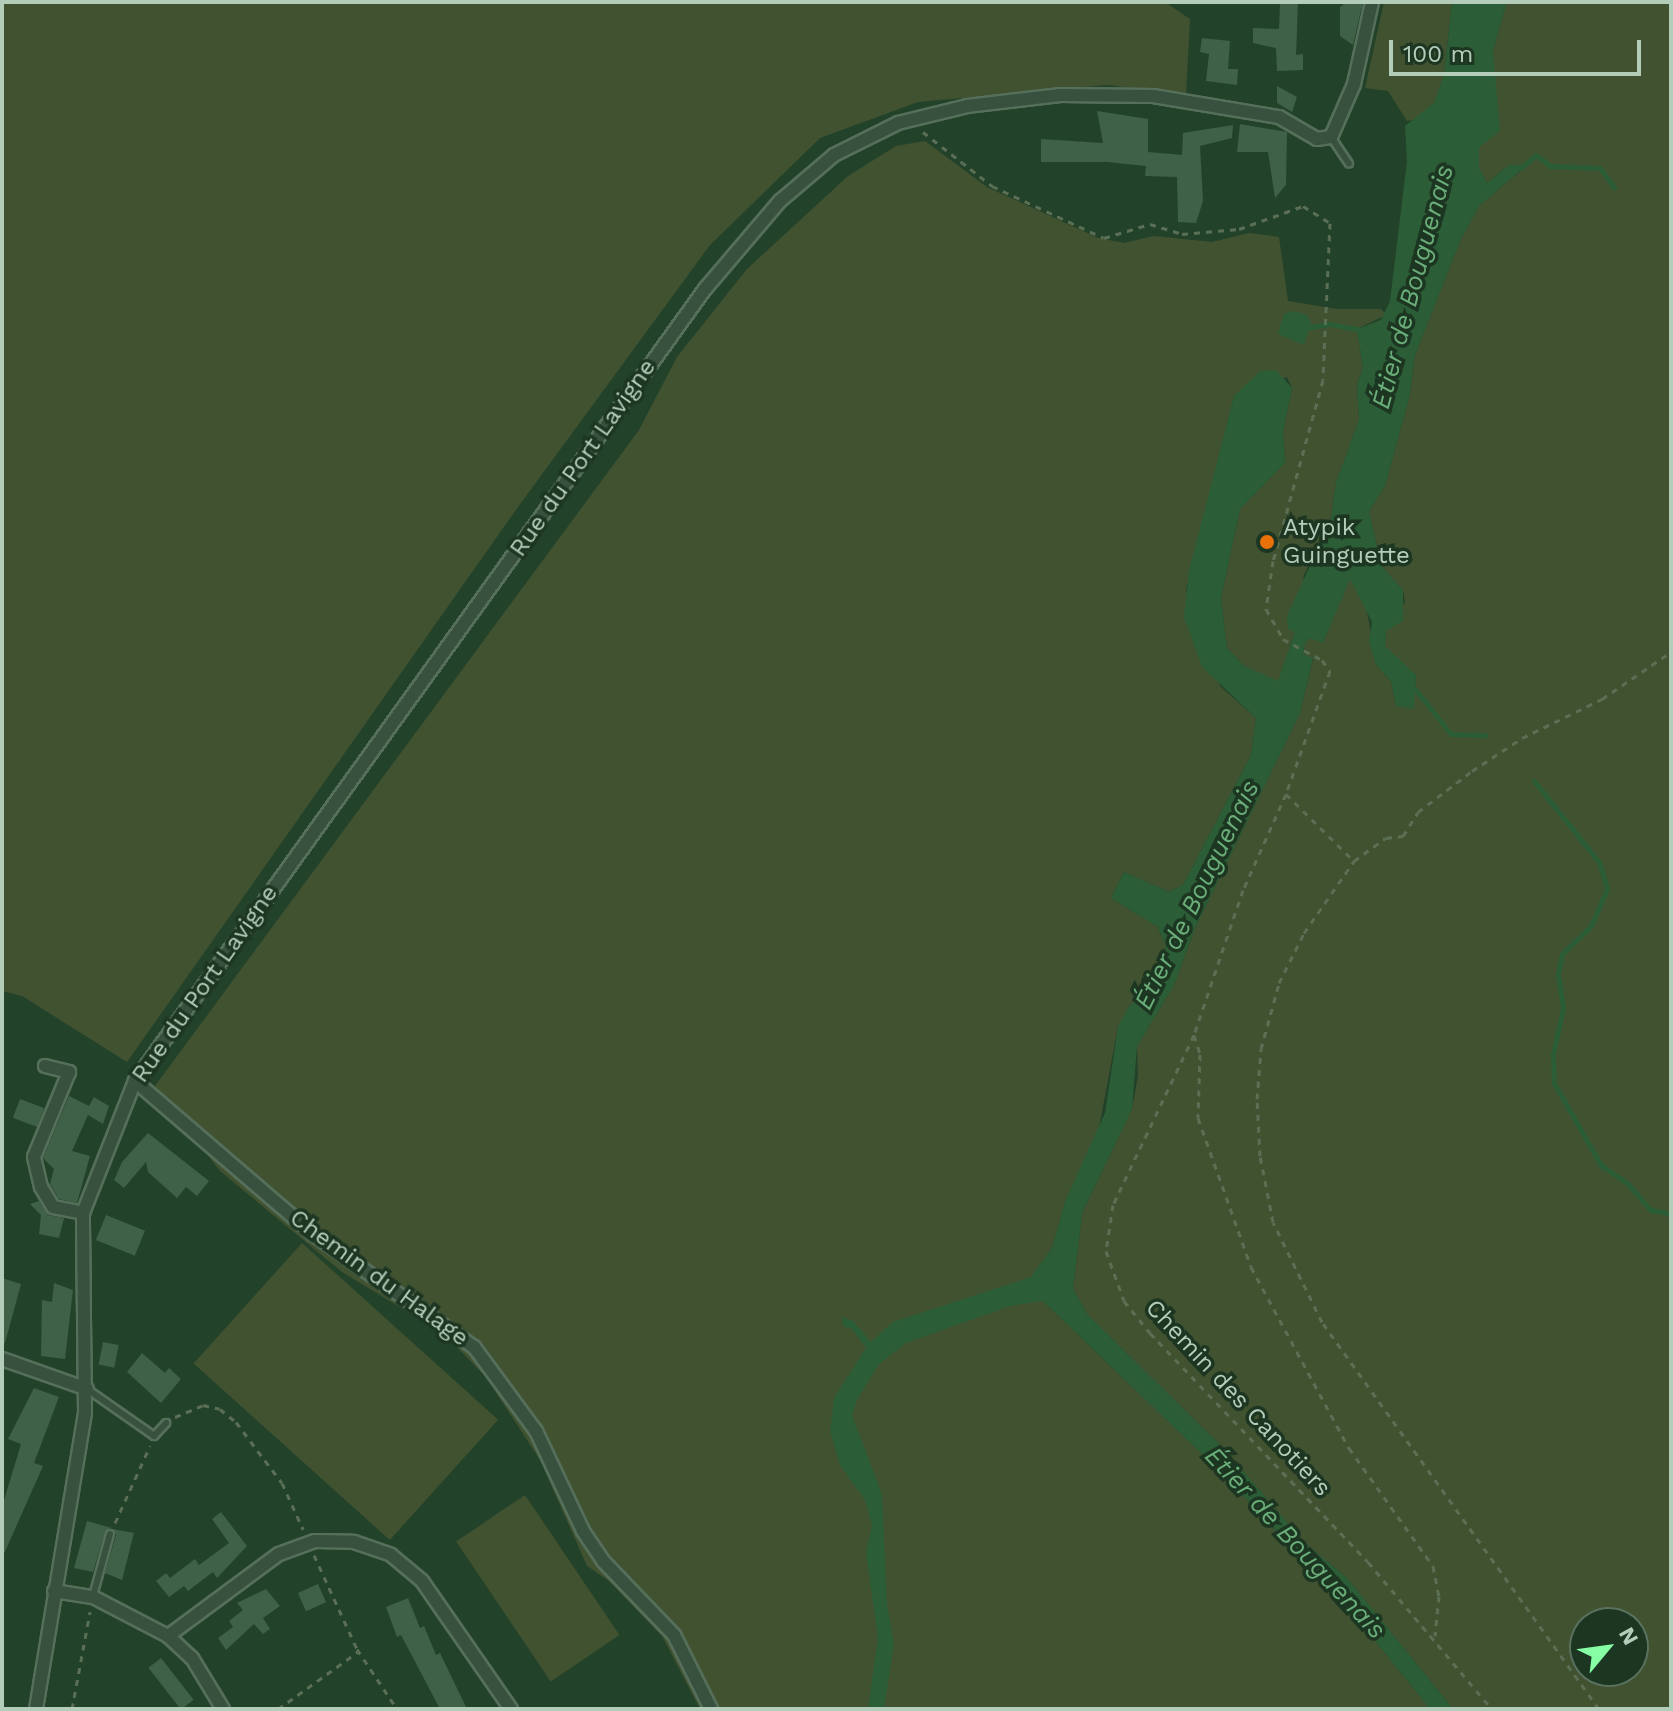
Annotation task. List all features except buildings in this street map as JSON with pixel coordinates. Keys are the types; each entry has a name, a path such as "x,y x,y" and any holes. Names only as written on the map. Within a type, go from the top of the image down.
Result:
{"street":[{"path":"1331,137 1354,84 1372,2"},
{"name":"Rue du Port Lavigne","path":"36,1709 87,1389 83,1213 135,1081 672,331 780,201 834,155 898,123 967,106 1060,95 1153,96 1279,117 1317,139 1331,137"},
{"path":"45,1066 69,1072 34,1157 41,1187 53,1207 83,1213"},
{"name":"Chemin du Halage","path":"135,1081 313,1234 474,1347 536,1431 583,1531 604,1562 674,1635 711,1709"},
{"path":"2,1359 87,1389"},
{"path":"168,1636 279,1554 309,1543 354,1542 391,1555 422,1581 511,1709"},
{"path":"54,1591 93,1597 168,1636 192,1658 223,1709"}],"lane":[{"path":"1331,137 1349,164"},
{"path":"87,1389 154,1436 166,1423"},
{"path":"93,1597 110,1534"}],"path":[{"name":"Chemin des Canotiers","path":"912,133 929,134 992,186 1104,238 1150,224 1182,234 1239,229 1303,206 1330,223 1323,380 1266,590 1266,609 1283,639 1309,652 1330,671 1286,794 1243,890 1194,1035 1113,1205 1106,1251 1124,1301 1435,1638 1492,1709"},
{"path":"1599,1709 1322,1322 1273,1222 1260,1156 1261,1049 1279,983 1304,933 1354,861 1386,838 1403,836 1418,812 1510,746 1602,699 1671,652"},
{"path":"1286,794 1354,861"},
{"path":"1194,1035 1200,1054 1198,1118 1251,1267 1349,1448 1433,1566 1439,1596 1435,1638"},
{"path":"166,1423 203,1405 220,1409 236,1422 282,1483 358,1652 397,1709"},
{"path":"110,1534 154,1436"},
{"path":"72,1709 93,1597"},
{"path":"278,1709 358,1652"}],"shaded area":[{"path":"2,2 1165,2 1190,19 1186,94 1107,85 918,102 820,138 710,245 518,507 127,1062 22,996 2,991"},
{"path":"1384,2 1452,2 1444,75 1434,103 1414,120 1407,121 1388,91 1365,88"},
{"path":"1507,2 1671,2 1671,1709 1453,1709 1348,1579 1306,1544 1222,1447 1088,1315 1073,1289 1082,1213 1132,1109 1138,1076 1137,1046 1174,985 1195,928 1300,713 1313,659 1302,654 1305,644 1309,638 1323,643 1350,578 1366,605 1376,665 1391,681 1396,706 1415,687 1416,675 1385,647 1386,631 1405,602 1403,590 1382,567 1369,511 1385,486 1409,398 1415,355 1461,239 1479,206 1526,166 1509,165 1487,183 1479,168 1479,147 1487,139 1493,50"},
{"path":"925,141 987,187 1098,238 1124,243 1154,236 1212,242 1249,233 1279,237 1288,301 1337,309 1381,309 1386,315 1357,329 1363,368 1357,384 1359,420 1336,483 1331,520 1304,575 1295,632 1278,682 1244,666 1227,648 1221,598 1240,509 1285,463 1283,431 1292,388 1287,377 1234,396 1186,590 1220,686 1256,718 1251,755 1183,885 1169,892 1124,872 1111,898 1158,927 1166,947 1150,988 1118,1027 1098,1133 1066,1199 1052,1248 1038,1268 1043,1301 1228,1479 1360,1622 1430,1709 700,1709 662,1636 609,1581 587,1566 540,1460 486,1377 444,1334 342,1272 220,1171 155,1086 639,430 677,357 747,269 848,176 896,146"},
{"path":"302,1243 498,1420 390,1540 194,1363"},
{"path":"525,1495 620,1635 551,1682 456,1541"}],"water":[{"name":"Étier de Bouguenais","path":"1452,2 1507,2 1493,50 1500,131 1479,147 1479,168 1487,183 1509,165 1527,165 1479,206 1461,239 1415,355 1409,398 1385,486 1369,511 1382,567 1403,590 1403,621 1386,631 1385,646 1416,675 1414,709 1396,706 1391,681 1376,665 1369,641 1372,622 1350,579 1323,643 1309,638 1305,644 1303,654 1313,658 1300,713 1195,928 1174,985 1137,1046 1132,1109 1082,1213 1073,1289 1088,1315 1222,1447 1306,1544 1348,1579 1453,1709 1430,1709 1360,1622 1228,1479 1043,1301 1010,1306 906,1343 879,1364 857,1400 852,1416 882,1494 887,1604 894,1644 884,1709 868,1709 878,1638 866,1553 872,1525 865,1500 840,1465 830,1431 834,1398 866,1348 852,1329 843,1326 842,1317 853,1321 871,1342 893,1322 1031,1277 1052,1248 1066,1199 1105,1113 1118,1027 1128,1008 1150,988 1166,947 1158,927 1111,898 1124,872 1169,892 1183,885 1251,755 1256,718 1202,667 1184,617 1189,571 1234,396 1260,371 1276,370 1292,388 1283,431 1285,463 1240,509 1221,598 1227,648 1244,666 1278,681 1295,632 1288,629 1287,616 1331,520 1336,483 1359,420 1357,384 1363,368 1357,329 1381,320 1390,301 1407,161 1405,126 1434,103 1444,75"},
{"path":"1293,311 1307,315 1311,324 1304,345 1278,334 1284,314"}],"waterway":[{"path":"1522,167 1536,155 1550,166 1600,168 1614,187"},
{"path":"1305,328 1330,324 1362,330"},
{"path":"1411,684 1451,734 1485,735"},
{"path":"1534,781 1599,862 1607,889 1591,926 1562,954 1558,975 1563,1008 1553,1054 1554,1083 1601,1165 1628,1184 1651,1210 1671,1214"}],"place":[{"name":"Atypik Guinguette","path":"1267,542"}]}
